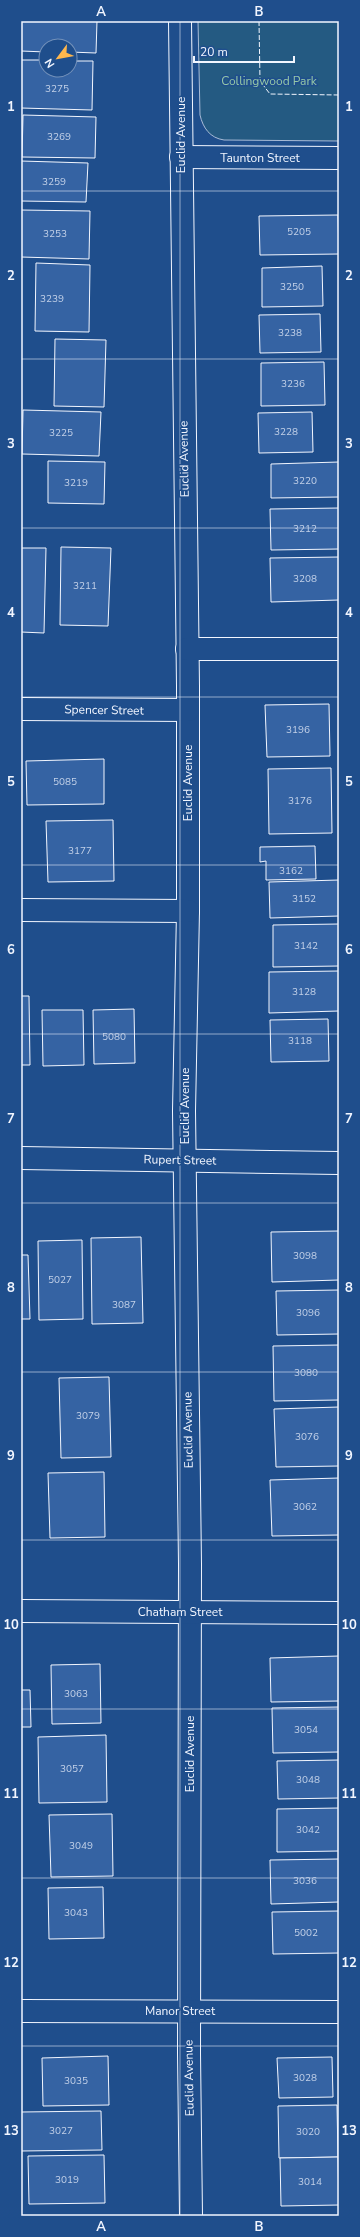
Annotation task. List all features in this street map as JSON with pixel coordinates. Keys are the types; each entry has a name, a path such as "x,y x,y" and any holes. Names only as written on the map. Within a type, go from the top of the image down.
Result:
{"street":[{"name":"Euclid Avenue","path":"180,21 186,649 188,710 188,911 185,1161 190,1613 189,2011 191,2216"},
{"name":"Taunton Street","path":"181,157 339,158"},
{"path":"186,649 339,649"},
{"name":"Spencer Street","path":"21,709 188,710"},
{"path":"21,910 188,911"},
{"name":"Rupert Street","path":"21,1158 339,1162"},
{"name":"Chatham Street","path":"21,1611 339,1613"},
{"name":"Manor Street","path":"21,2011 339,2012"}],"green space":[{"name":"Collingwood Park","path":"198,21 339,21 339,141 224,140 211,135 205,128 200,115"}],"building":[{"path":"21,21 97,21 96,53 78,52 78,38 38,38 38,52 21,51"},
{"path":"21,60 38,60 38,78 78,78 78,61 93,61 92,110 21,108"},
{"path":"23,115 96,117 95,158 22,157"},
{"path":"21,161 88,163 86,202 21,201"},
{"path":"21,210 90,211 89,259 21,257"},
{"path":"338,215 339,254 260,255 259,216"},
{"path":"36,263 90,265 89,332 35,331"},
{"path":"322,266 323,306 262,307 262,268"},
{"path":"320,314 321,352 260,353 259,315"},
{"path":"55,339 106,340 104,407 54,406"},
{"path":"324,362 325,405 261,406 261,363"},
{"path":"23,410 101,412 99,456 22,454"},
{"path":"312,412 313,452 259,453 258,413"},
{"path":"48,461 105,462 104,504 48,503"},
{"path":"339,462 339,497 271,498 271,464"},
{"path":"339,508 339,549 271,550 270,509"},
{"path":"61,547 111,548 108,626 60,625"},
{"path":"21,548 46,548 44,633 21,632"},
{"path":"339,557 339,600 271,602 270,558"},
{"path":"329,704 330,756 267,757 265,705"},
{"path":"104,759 104,804 27,805 26,761"},
{"path":"331,768 332,833 269,834 268,769"},
{"path":"113,820 114,881 48,882 46,821"},
{"path":"315,846 316,879 266,880 266,861 260,862 260,847"},
{"path":"339,880 339,916 270,918 269,882"},
{"path":"339,924 339,966 273,967 273,925"},
{"path":"339,971 339,1011 269,1013 269,972"},
{"path":"21,996 29,996 30,1065 21,1065"},
{"path":"134,1009 135,1063 94,1064 93,1010"},
{"path":"42,1010 83,1010 84,1065 43,1066"},
{"path":"328,1019 329,1061 271,1062 270,1020"},
{"path":"339,1231 339,1280 272,1282 271,1232"},
{"path":"141,1237 143,1323 92,1324 91,1238"},
{"path":"82,1240 83,1319 39,1320 38,1241"},
{"path":"21,1255 28,1255 30,1319 21,1319"},
{"path":"339,1290 339,1334 277,1335 276,1291"},
{"path":"339,1345 339,1400 274,1401 273,1346"},
{"path":"109,1377 111,1457 61,1458 59,1378"},
{"path":"339,1407 339,1466 276,1467 274,1409"},
{"path":"104,1472 105,1537 50,1538 48,1473"},
{"path":"339,1478 339,1535 272,1536 270,1480"},
{"path":"339,1656 339,1701 271,1702 270,1658"},
{"path":"100,1664 101,1723 52,1724 51,1665"},
{"path":"21,1690 30,1690 31,1727 21,1727"},
{"path":"339,1707 339,1752 273,1753 272,1708"},
{"path":"106,1735 107,1802 39,1803 38,1737"},
{"path":"339,1760 339,1798 278,1799 277,1761"},
{"path":"339,1808 339,1851 277,1852 277,1809"},
{"path":"112,1814 113,1876 51,1877 49,1815"},
{"path":"339,1859 339,1902 271,1904 270,1860"},
{"path":"103,1887 104,1938 49,1939 48,1888"},
{"path":"339,1911 339,1953 273,1954 272,1912"},
{"path":"108,2056 109,2105 43,2106 42,2058"},
{"path":"332,2057 333,2097 279,2098 277,2058"},
{"path":"337,2105 338,2157 279,2158 278,2106"},
{"path":"101,2111 102,2150 21,2151 21,2112"},
{"path":"104,2155 105,2203 29,2204 28,2156"},
{"path":"338,2157 339,2205 281,2206 280,2158"}],"fence":[{"path":"259,21 260,81 270,94 339,95"}]}
